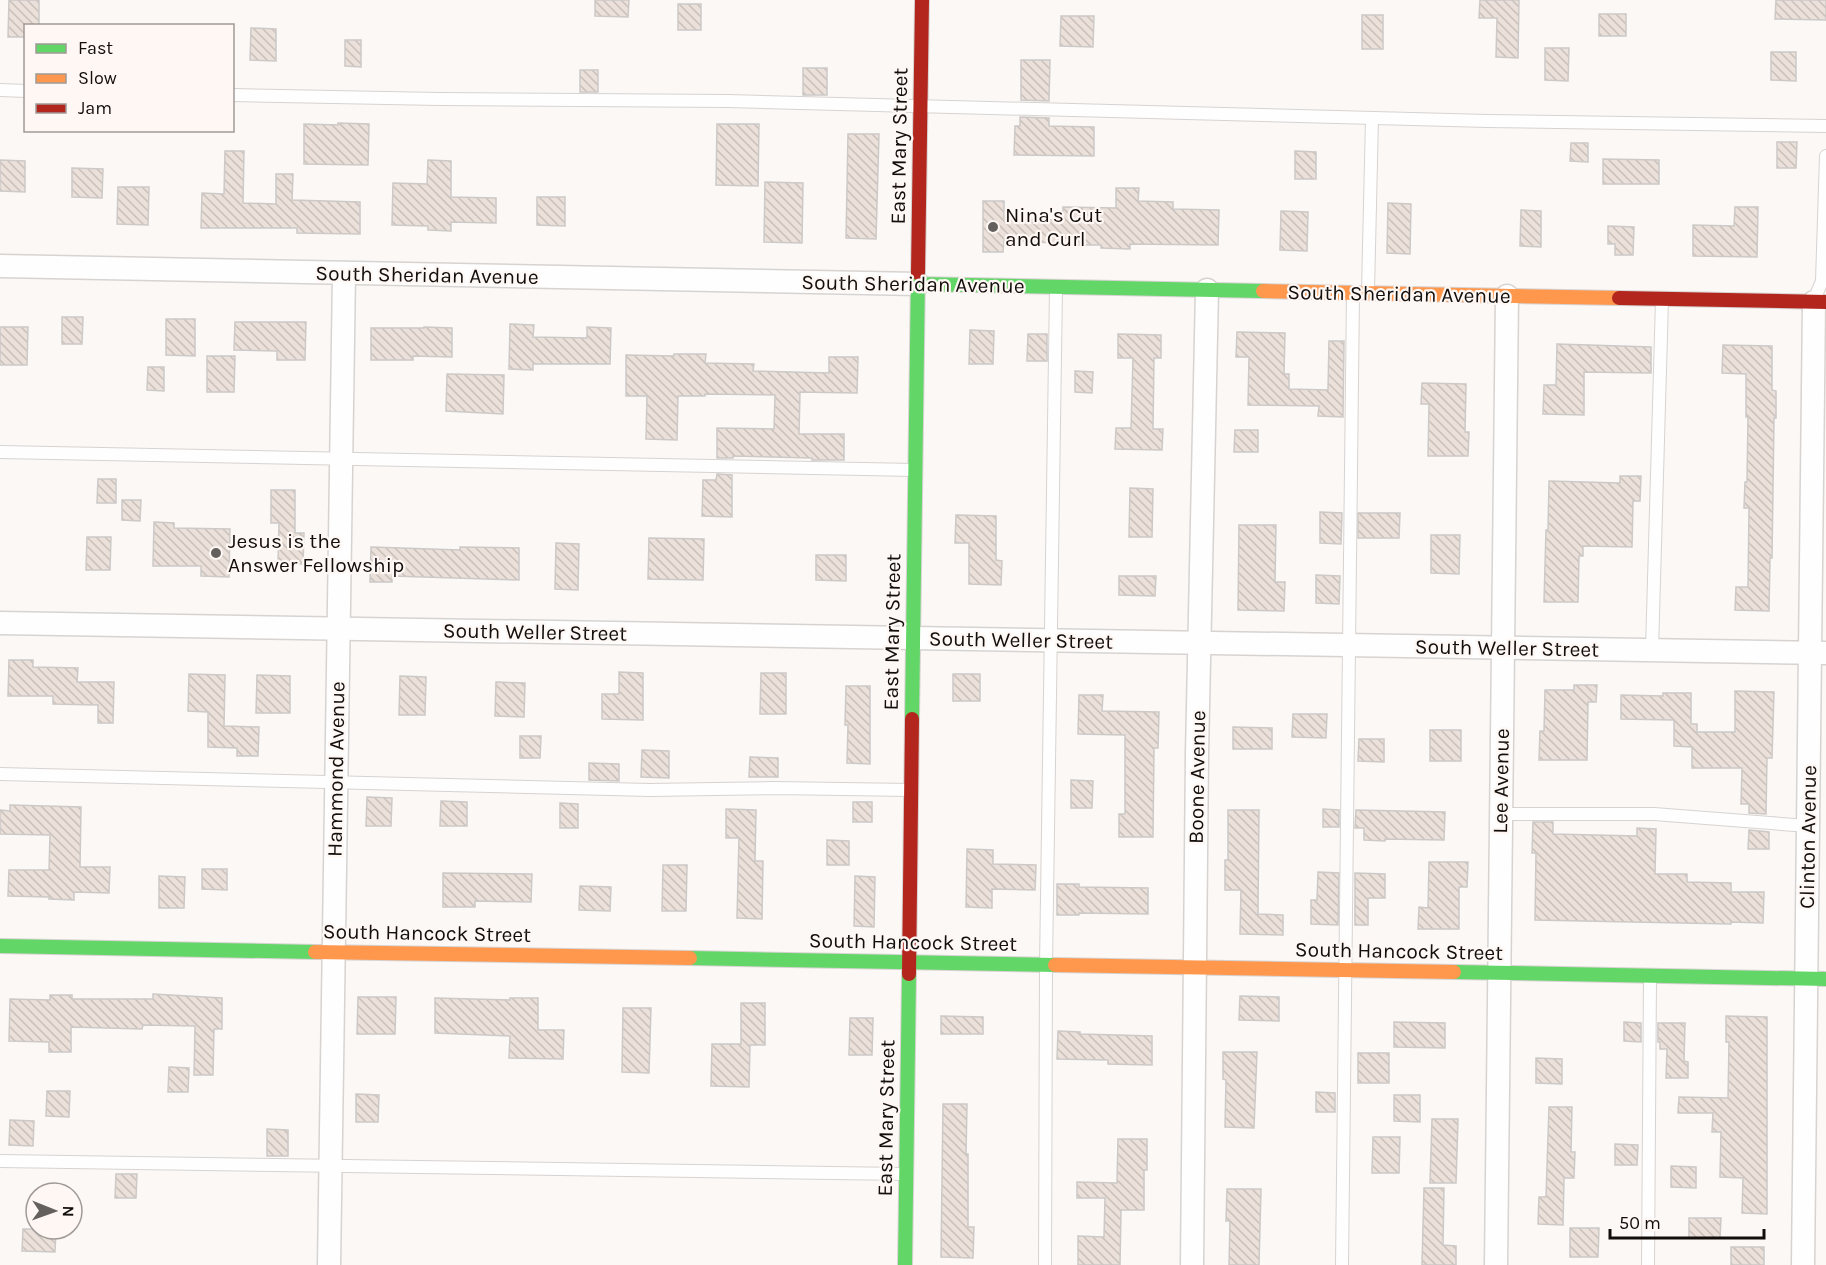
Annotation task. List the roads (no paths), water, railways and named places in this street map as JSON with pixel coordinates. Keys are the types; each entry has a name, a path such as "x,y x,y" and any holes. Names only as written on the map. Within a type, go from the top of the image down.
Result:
{"street":[{"name":"East Mary Street","path":"905,1265 922,0"},
{"name":"South Sheridan Avenue","path":"0,266 1820,302"},
{"name":"Hammond Avenue","path":"329,1265 344,273"},
{"name":"Boone Avenue","path":"1192,1265 1207,290"},
{"name":"Lee Avenue","path":"1496,1265 1507,296"},
{"name":"Clinton Avenue","path":"1803,1265 1816,979 1808,826 1818,653 1820,302"},
{"name":"South Weller Street","path":"0,623 1818,653"},
{"name":"South Hancock Street","path":"0,946 1816,979"}],"lane":[{"path":"0,90 24,91"},
{"path":"234,95 728,101 1372,118 1826,126"},
{"path":"1368,293 1372,118"},
{"path":"1820,302 1826,156"},
{"path":"1045,1265 1046,965 1056,287"},
{"path":"1342,1265 1353,293"},
{"path":"1652,650 1662,299"},
{"path":"0,453 916,470"},
{"path":"0,774 638,789 911,790"},
{"path":"1501,814 1654,814 1808,826"},
{"path":"1648,1265 1650,976"},
{"path":"0,1161 906,1174"}],"place":[{"name":"Nina's Cut and Curl","path":"993,227"},
{"name":"Jesus is the Answer Fellowship","path":"216,553"}]}
